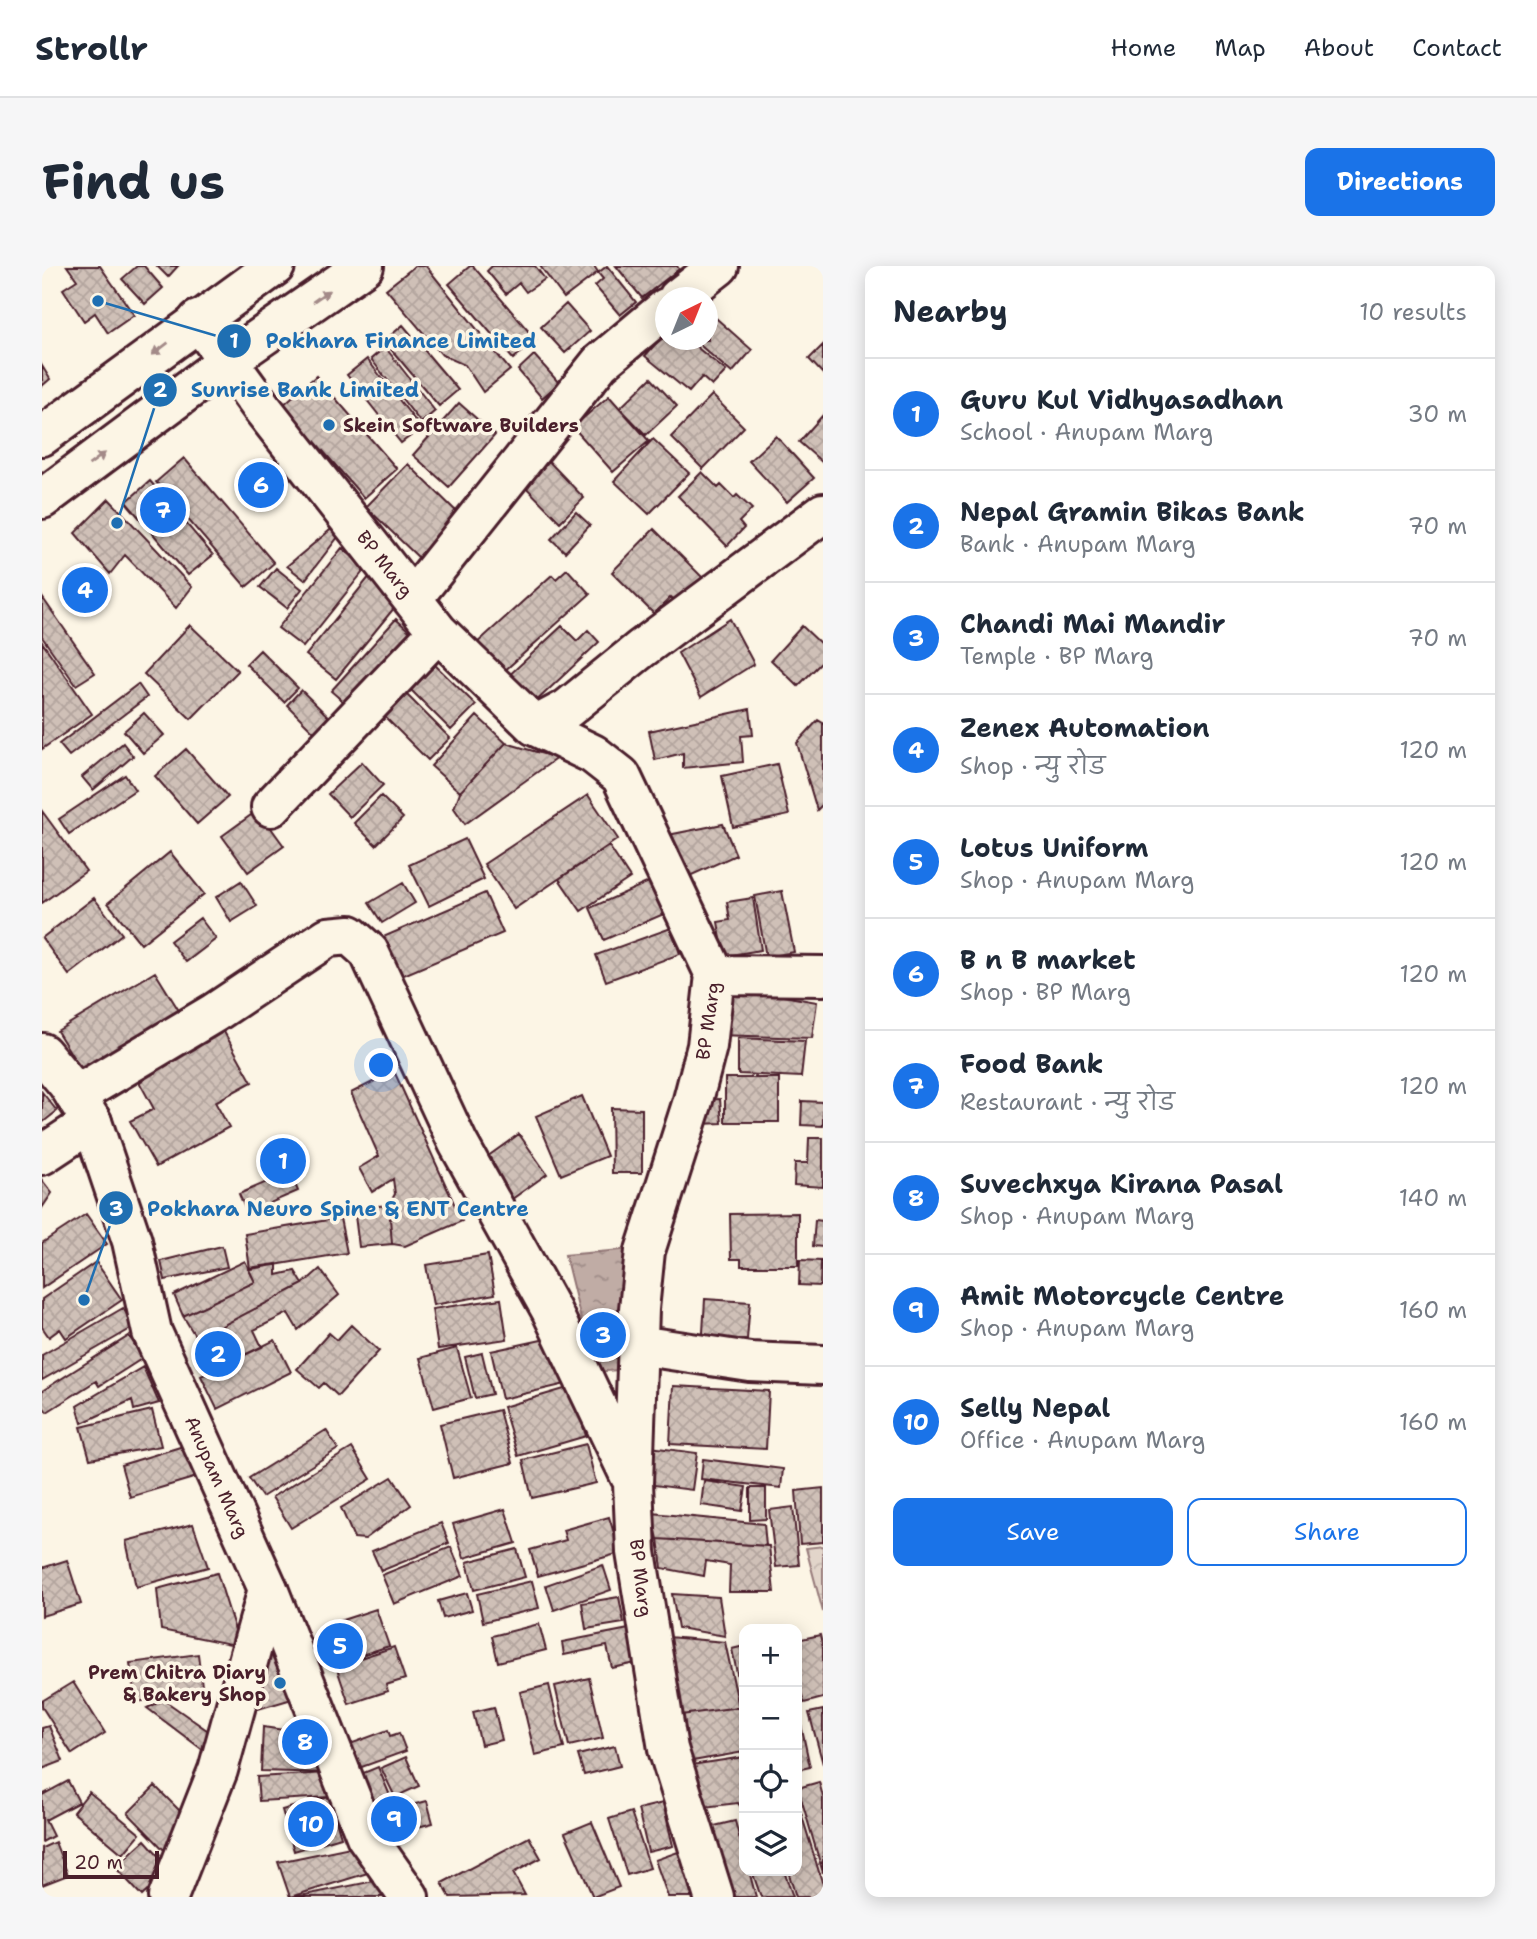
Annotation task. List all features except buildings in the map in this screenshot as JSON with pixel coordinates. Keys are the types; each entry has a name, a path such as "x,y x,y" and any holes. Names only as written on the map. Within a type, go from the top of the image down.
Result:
{"street":[{"path":"42,436 275,266"},
{"path":"42,499 227,360 364,266"},
{"path":"692,287 719,266"},
{"path":"412,599 600,363 655,317"},
{"name":"BP Marg","path":"198,320 438,632 535,726 593,754 621,776 715,975 707,1046 692,1104 645,1251 638,1345 633,1483 636,1552 668,1749 714,1897"},
{"path":"535,726 567,709 641,649 823,513"},
{"path":"271,807 438,632"},
{"path":"42,1155 83,1109 214,1013 328,937 351,935 369,952 458,1143 551,1310 633,1483"},
{"path":"715,975 823,976"},
{"name":"Anupam Marg","path":"42,1053 83,1109 132,1241 152,1332 268,1589 366,1836 409,1897"},
{"path":"638,1345 750,1362 823,1366"},
{"path":"168,1897 218,1770 268,1589"}],"green space":[{"path":"823,1546 823,1612 806,1548"}],"water":[{"path":"632,1249 618,1370 594,1372 565,1255"}],"place":[{"name":"Pokhara Finance Limited","path":"98,301"},
{"name":"Skein Software Builders","path":"329,425"},
{"name":"B n B market","path":"261,485"},
{"name":"Food Bank","path":"163,510"},
{"name":"Sunrise Bank Limited","path":"117,523"},
{"name":"Zenex Automation","path":"85,590"},
{"name":"Guru Kul Vidhyasadhan","path":"283,1161"},
{"name":"Pokhara Neuro Spine & ENT Centre","path":"84,1300"},
{"name":"Chandi Mai Mandir","path":"603,1335"},
{"name":"Nepal Gramin Bikas Bank","path":"218,1354"},
{"name":"Lotus Uniform","path":"340,1646"},
{"name":"Prem Chitra Diary & Bakery Shop","path":"280,1683"},
{"name":"Suvechxya Kirana Pasal","path":"305,1742"},
{"name":"Amit Motorcycle Centre","path":"394,1819"},
{"name":"Selly Nepal","path":"311,1824"}]}
